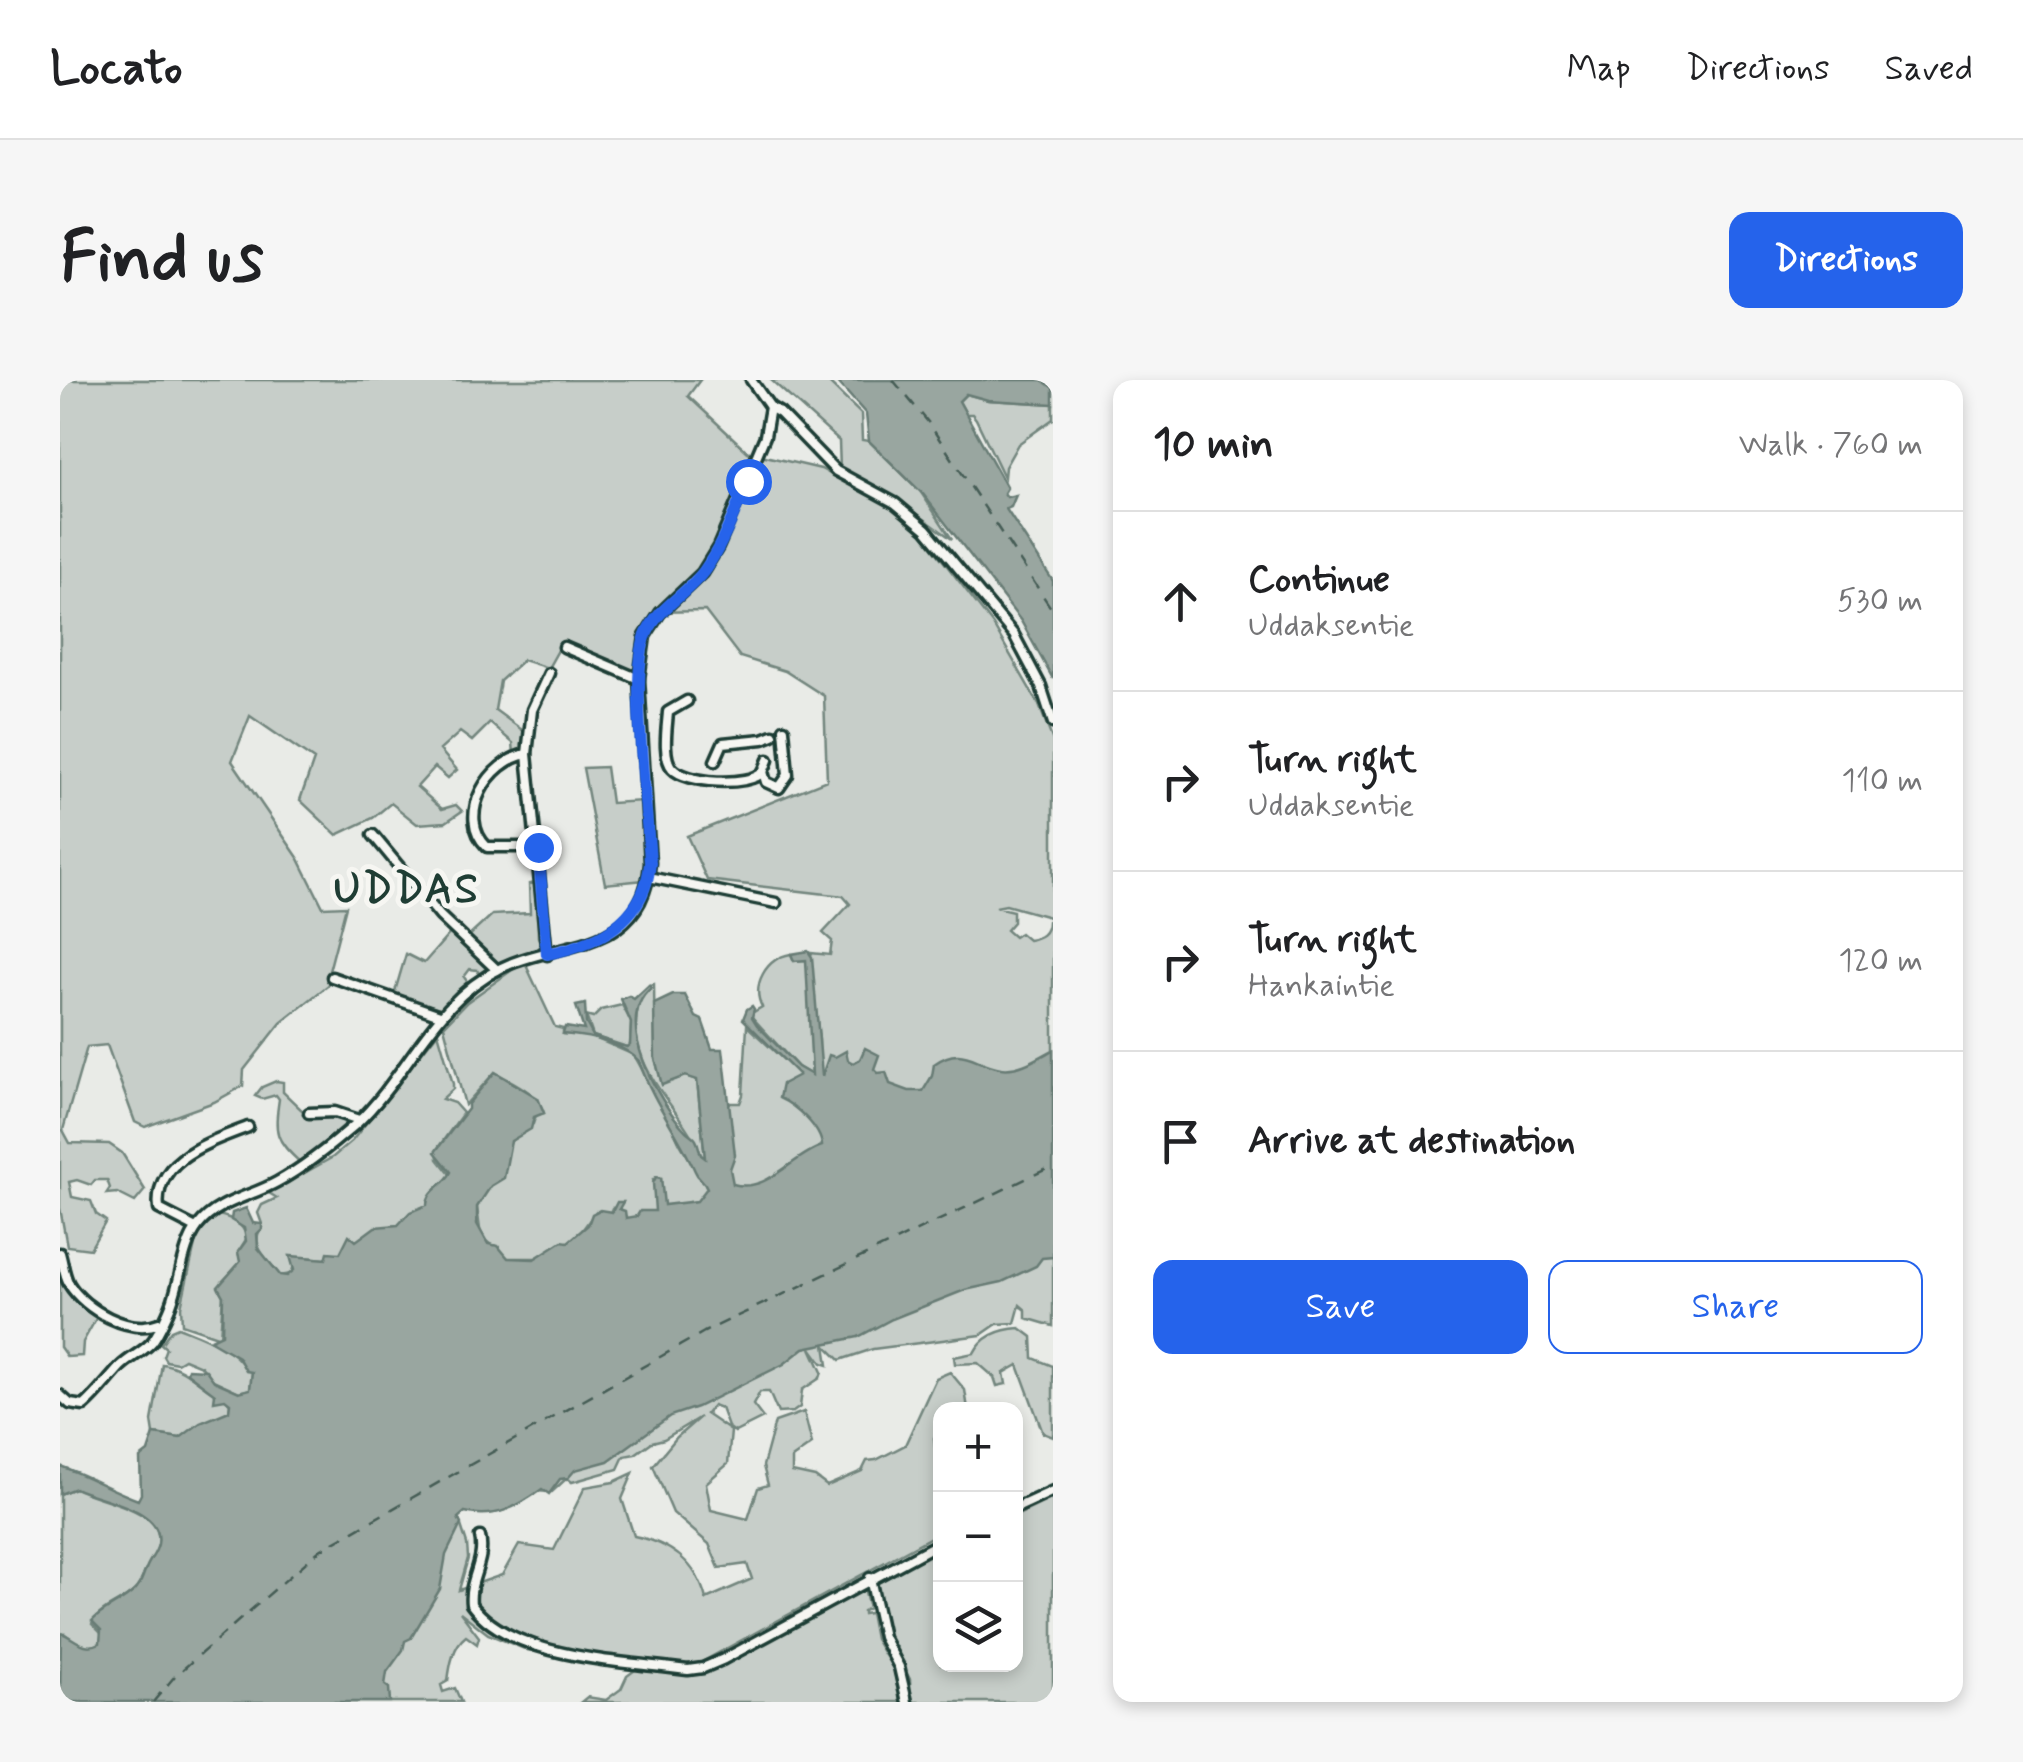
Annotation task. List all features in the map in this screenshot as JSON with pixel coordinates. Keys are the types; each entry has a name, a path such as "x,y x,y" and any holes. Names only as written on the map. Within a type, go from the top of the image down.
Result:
{"street":[{"path":"751,380 770,407 836,472 894,503 926,529 1014,635 1041,686 1053,723"},
{"path":"60,1395 70,1404 84,1406 124,1363 152,1342 172,1303 196,1228 215,1210 289,1175 359,1120 440,1015 498,970 592,942 619,926 633,911 649,877 639,679 645,636 654,620 702,573 718,547 764,436 770,407"},
{"path":"564,647 639,679"},
{"path":"547,954 527,754 532,710 549,673"},
{"path":"687,701 668,712 666,745 674,770 697,781 751,780 763,772 768,760"},
{"path":"763,772 766,782 779,788 788,776 784,728"},
{"path":"715,761 722,743 773,735"},
{"path":"527,754 495,772 475,798 475,816 480,840 488,847 538,847"},
{"path":"373,835 440,916 498,970"},
{"path":"649,877 776,904"},
{"path":"332,976 440,1015"},
{"path":"308,1114 336,1112 359,1120"},
{"path":"196,1228 159,1208 158,1196 175,1162 186,1153 248,1127"},
{"path":"61,1261 69,1284 91,1307 131,1326 160,1323"},
{"path":"1023,1505 1053,1491"},
{"path":"480,1537 482,1556 472,1584 471,1604 494,1626 531,1645 688,1670 704,1668 724,1658 933,1546"},
{"path":"870,1578 883,1637 899,1668 907,1702"}],"shaded area":[{"path":"60,380 700,380 688,396 748,452 821,469 910,518 993,625 1039,705 1053,741 1053,918 1006,905 996,907 1013,911 1013,922 1006,930 1014,937 1020,933 1028,940 1042,935 1053,919 1053,1326 1026,1318 1026,1310 1020,1305 1015,1323 997,1324 981,1335 873,1349 840,1360 825,1345 828,1365 811,1348 822,1372 820,1378 802,1390 800,1407 793,1412 778,1413 769,1392 760,1392 753,1405 763,1418 735,1432 728,1427 721,1408 713,1405 706,1414 731,1431 728,1464 706,1483 711,1510 748,1519 758,1488 768,1485 763,1466 775,1422 804,1412 812,1444 792,1458 792,1472 815,1477 827,1486 862,1471 867,1461 905,1445 936,1378 950,1372 965,1390 967,1402 933,1402 933,1536 698,1664 618,1665 527,1650 488,1634 460,1612 479,1637 477,1644 466,1636 458,1645 448,1681 441,1685 443,1692 455,1688 461,1702 318,1702 354,1433 938,1098 819,1085 819,1040 810,953 830,955 832,941 823,933 850,904 843,896 707,880 687,836 827,780 824,696 785,671 740,657 705,611 654,612 644,628 634,672 626,673 568,644 561,645 548,668 523,660 500,681 495,710 525,732 524,749 514,754 513,743 490,723 472,741 460,732 440,750 457,770 448,778 435,767 417,787 442,809 456,805 462,811 446,822 417,824 391,803 373,818 337,835 300,800 314,760 250,716 232,761 299,859 323,907 346,906 328,975 331,983 281,1023 244,1070 243,1086 214,1102 145,1127 135,1122 107,1045 87,1047 63,1130 70,1143 109,1144 122,1153 145,1190 135,1202 117,1193 106,1194 110,1188 107,1180 95,1180 91,1185 77,1180 69,1182 72,1197 91,1201 96,1214 106,1221 90,1249 67,1246 60,1208","holes":["700,1417 653,1466 673,1513 709,1544 719,1568 747,1564 752,1579 706,1599 696,1574 680,1556 659,1543 634,1536 622,1499 633,1473 614,1482 585,1487 554,1550 519,1545 502,1575 459,1590 468,1558 455,1507 478,1513 505,1510 533,1491 552,1492 567,1478 572,1482 618,1469 624,1456 635,1454"]},
{"path":"771,380 826,380 861,414 862,440 869,441 920,491 952,539 840,469 839,441"},
{"path":"836,380 1042,380 1053,388 1053,404 988,400 966,394 959,401 1007,488 1004,493 1007,497 1016,495 1006,509 1053,581 1053,679 1021,621 923,494 869,441 866,414"},
{"path":"966,394 988,400 1053,404 1053,419 1018,444 1004,477 976,419 966,414 959,401"},
{"path":"606,767 611,803 643,801 647,862 644,880 605,884 583,768"},
{"path":"537,883 538,937 544,951 498,965 467,938 492,915 530,913 529,884"},
{"path":"451,932 489,966 486,974 481,977 477,970 470,969 464,977 469,984 443,1009 394,995 406,954 424,963"},
{"path":"808,951 812,957 822,1076 829,1055 835,1057 846,1051 853,1063 865,1048 879,1055 874,1069 886,1072 890,1084 923,1091 934,1064 952,1055 1015,1068 1053,1050 1053,1257 1042,1258 1036,1266 1002,1282 965,1290 858,1337 804,1348 784,1364 697,1407 670,1416 608,1461 575,1470 568,1478 560,1479 549,1494 542,1489 496,1513 465,1512 458,1518 461,1524 446,1555 440,1589 387,1672 385,1685 390,1702 60,1702 61,1633 83,1645 100,1643 101,1630 92,1621 137,1587 158,1544 151,1522 128,1507 75,1488 60,1494 60,1466 138,1500 140,1458 148,1452 154,1434 180,1438 200,1423 229,1411 230,1403 225,1399 214,1401 215,1394 187,1373 188,1369 206,1370 214,1381 239,1392 250,1389 252,1372 246,1371 238,1357 209,1340 222,1334 223,1296 218,1287 240,1262 238,1252 246,1241 244,1228 231,1220 232,1213 246,1208 253,1223 262,1224 257,1234 258,1248 280,1275 287,1276 294,1270 290,1256 326,1259 328,1252 340,1253 349,1235 356,1241 375,1227 398,1225 410,1212 427,1205 430,1195 448,1177 451,1172 435,1152 495,1072 538,1098 544,1113 534,1117 531,1129 511,1141 504,1178 491,1186 477,1207 477,1224 488,1244 498,1246 508,1258 534,1259 562,1241 568,1242 588,1225 592,1214 600,1210 612,1212 617,1202 623,1202 619,1209 625,1211 626,1218 637,1216 640,1211 655,1211 656,1177 661,1178 664,1205 697,1201 707,1188 696,1174 639,1061 613,1044 563,1034 565,1027 584,1030 576,1006 585,1004 586,1023 593,1036 627,1047 631,1023 621,999 634,999 649,985 636,1020 638,1040 643,1060 663,1100 695,1139 705,1158 697,1080 685,1076 662,1085 655,1058 654,1004 673,995 685,995 696,1017 702,1020 712,1049 723,1049 735,1155 730,1169 733,1184 745,1186 768,1179 822,1146 821,1139 806,1118 779,1098 782,1084 799,1075 743,1019 752,1006 757,1025 798,1067 812,1075 806,960 794,961 791,954"},
{"path":"791,954 794,961 806,960 808,970 811,1075 798,1067 752,1017 762,1007 758,990 763,974 774,961"},
{"path":"522,963 555,1027 563,1029 563,1034 588,1035 634,1055 707,1188 704,1205 670,1223 662,1204 661,1178 653,1179 657,1209 633,1227 619,1207 612,1208 610,1213 596,1211 580,1233 608,1258 508,1258 481,1237 477,1207 512,1140 533,1124 536,1115 544,1113 530,1093 495,1072 465,1105 444,1026 467,1002"},
{"path":"654,984 655,1058 662,1084 685,1076 697,1080 705,1158 656,1084 639,1047 639,1004 649,985"},
{"path":"622,1005 631,1022 627,1048 593,1036 586,1016 593,1018 601,1010"},
{"path":"747,1026 809,1083 815,1119 825,1145 784,1178 731,1192 728,1103 740,1103 743,1095"},
{"path":"438,1032 453,1084 442,1099 454,1103 463,1113 437,1149 438,1159 453,1178 419,1222 326,1259 304,1257 295,1263 291,1274 280,1276 261,1252 258,1240 262,1224 258,1213 262,1205 277,1198 269,1193 333,1157 352,1141"},
{"path":"283,1082 283,1092 308,1116 329,1114 350,1120 301,1163 278,1135 279,1099 276,1095 262,1099 255,1096 262,1087"},
{"path":"218,1215 236,1222 247,1238 238,1252 241,1262 219,1289 223,1296 220,1337 182,1324 181,1307 196,1240 203,1226"},
{"path":"60,1275 74,1298 98,1315 83,1342 82,1356 67,1357 60,1347"},
{"path":"178,1327 234,1355 252,1372 250,1389 239,1392 213,1380 201,1366 184,1359 177,1363 166,1361 166,1348 161,1344"},
{"path":"1020,1328 1032,1337 1033,1358 1053,1366 1053,1437 1043,1433 1018,1365 1004,1373 1006,1384 997,1386 994,1377 978,1363 955,1364 954,1357 974,1353 993,1334"},
{"path":"162,1364 180,1369 226,1399 229,1411 180,1438 154,1434 152,1421"},
{"path":"74,1488 138,1513 158,1532 158,1546 137,1588 92,1624 103,1635 98,1652 83,1648 65,1634 60,1639 60,1494"},
{"path":"1053,1498 1053,1702 911,1702 910,1679 891,1646 875,1581 933,1551 933,1672 1023,1672 1023,1513"},
{"path":"864,1588 869,1608 863,1614 870,1613 875,1639 894,1670 900,1702 581,1702 587,1697 606,1700 639,1667 699,1673"}],"ferry route":[{"path":"893,380 928,422 1053,611"},
{"path":"153,1702 175,1676 320,1550 704,1332 1053,1166"}],"district":[{"name":"UDDAS","path":"407,887"}],"route":[{"path":"538,847 547,954 592,942 619,926 633,911 648,882 650,863 639,679 645,636 660,613 694,583 709,563 748,481"}]}
